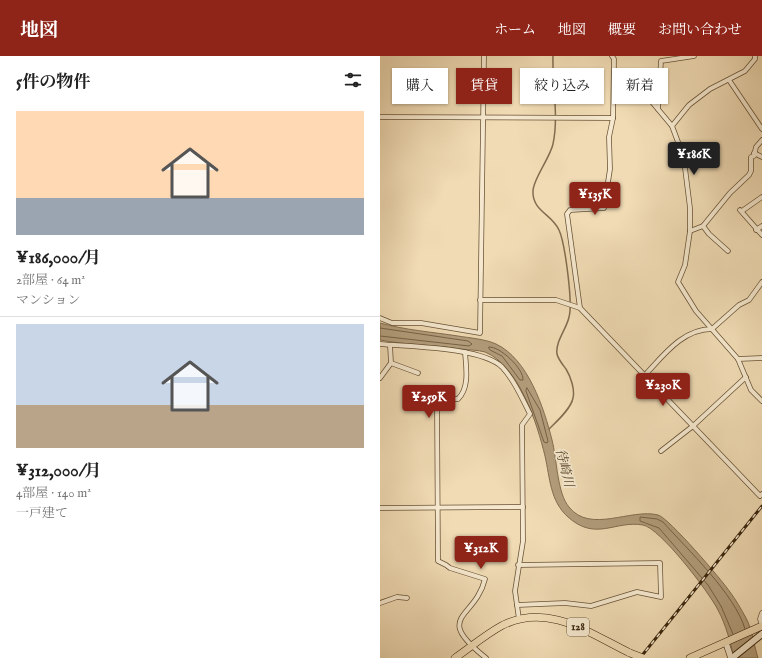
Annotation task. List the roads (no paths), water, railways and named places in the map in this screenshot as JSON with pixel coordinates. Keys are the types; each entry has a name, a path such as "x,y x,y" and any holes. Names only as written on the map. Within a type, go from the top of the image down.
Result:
{"highway":[{"name":"128","path":"455,658 503,625 519,619 542,616 564,620 643,658"},
{"path":"690,658 760,627"}],"main road":[{"path":"733,657 760,636"}],"street":[{"path":"380,318 392,323 420,323 480,333 484,56"},
{"path":"612,56 613,68"},
{"path":"658,109 661,61 694,56"},
{"path":"672,126 689,105 710,89 745,71 754,60 755,56"},
{"path":"729,80 762,129"},
{"path":"578,307 567,214 570,210 604,208 610,169 609,137 613,118 614,104"},
{"path":"654,104 672,126 685,168 690,208 690,231 685,265 678,282 696,311 738,358 751,390 762,401"},
{"path":"380,117 552,119 613,118"},
{"path":"690,231 703,226 730,193 749,175 751,171 751,157 754,156 756,147 762,140"},
{"path":"754,153 762,157"},
{"path":"762,197 741,211 756,230 762,235"},
{"path":"703,226 708,234 728,251"},
{"path":"756,230 762,226"},
{"path":"644,376 678,341 689,334 704,329 712,329 739,305 749,300 762,282"},
{"path":"480,300 556,300 578,307 760,496 762,494"},
{"path":"380,344 465,352 486,356 501,366 514,384 530,414 522,425 523,541 515,591 519,619"},
{"path":"380,378 391,363 390,345"},
{"path":"465,352 466,383 464,391 458,399 441,399 437,403 438,562 450,568 485,579 480,594 463,613 459,622 460,627 471,646 486,658"},
{"path":"738,358 762,358"},
{"path":"391,363 418,373"},
{"path":"661,451 693,426 746,377"},
{"path":"380,508 523,508"},
{"path":"517,605 565,603 591,606 602,604 630,593 637,592 661,597 660,563 518,565"},
{"path":"380,603 397,596 407,598"},
{"path":"760,627 762,613"},
{"path":"728,642 733,657"}],"water":[{"path":"380,323 492,342 507,351 526,373 539,400 554,448 562,493 569,507 578,515 588,519 599,520 647,514 658,515 673,526 725,585 734,598 748,622 758,658 734,658 726,627 713,601 672,548 651,529 643,525 633,524 597,529 588,528 578,524 562,511 554,496 542,443 525,397 517,382 497,359 485,352 479,351 380,340"}],"waterway":[{"path":"549,429 566,411 572,402 573,395 573,387 569,376 557,354 559,340 568,321 570,310 568,273 564,247 559,230 552,220 539,208 534,198 533,191 536,181 549,156 555,133 553,56"}],"railway":[{"path":"640,658 762,506"}],"water label":[{"name":"待崎川","path":"564,468"}]}
